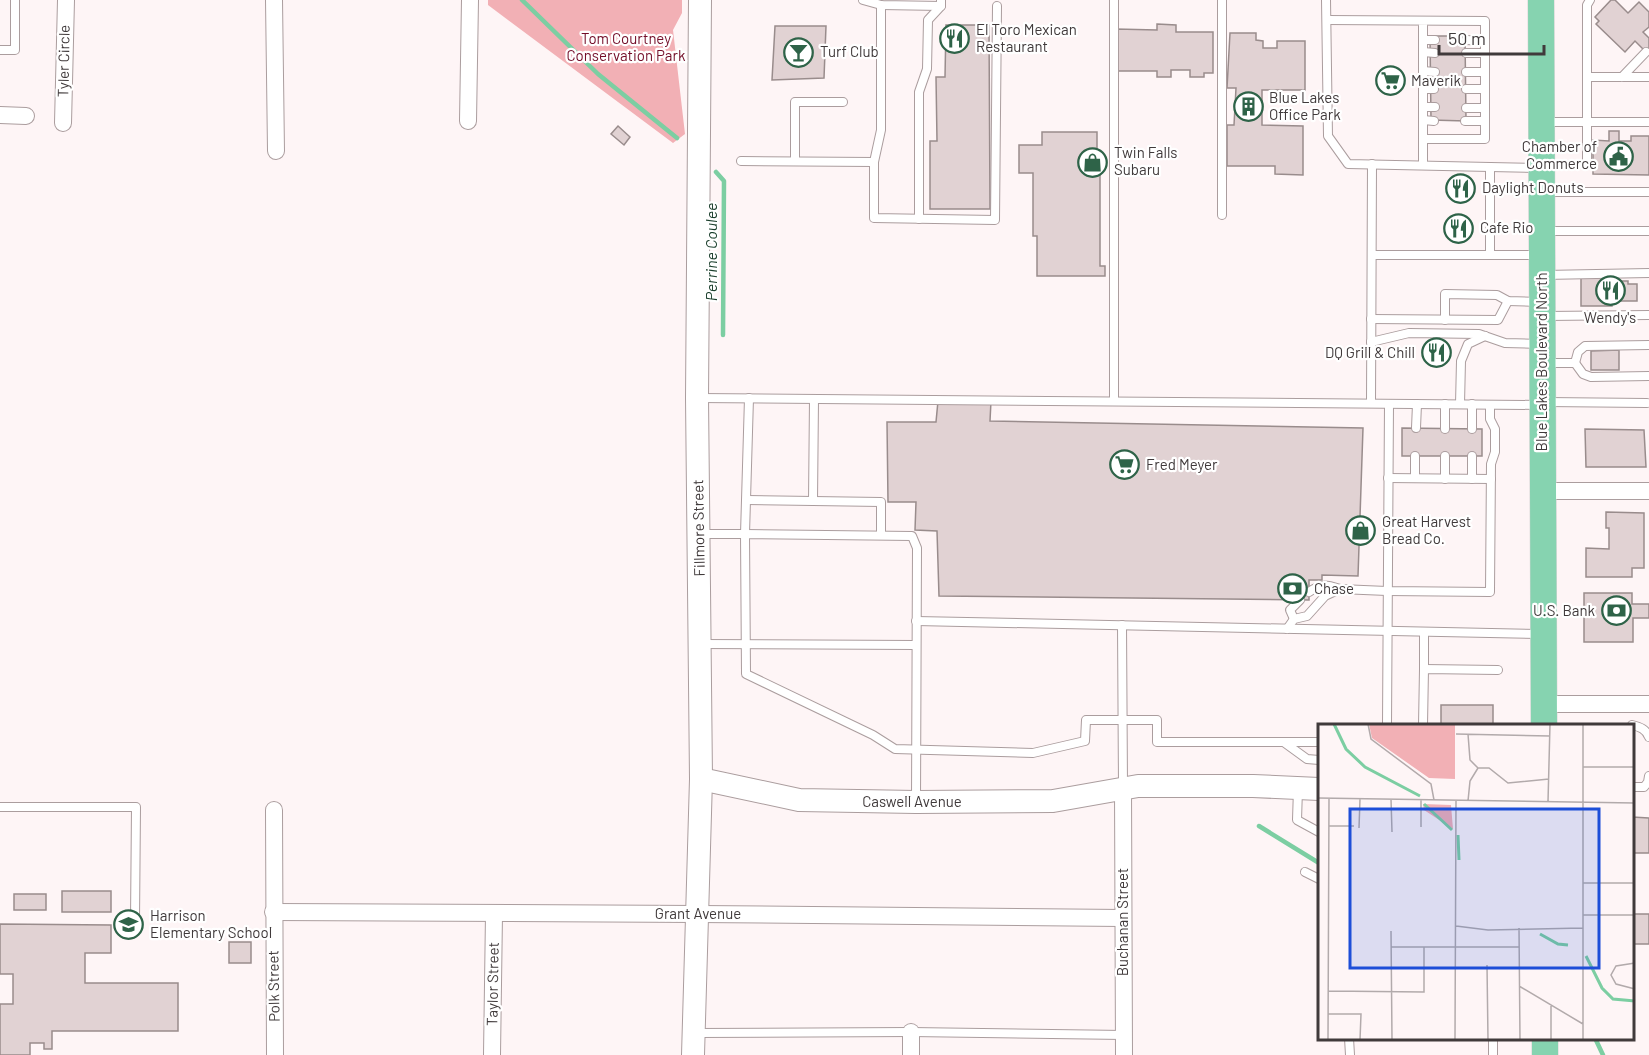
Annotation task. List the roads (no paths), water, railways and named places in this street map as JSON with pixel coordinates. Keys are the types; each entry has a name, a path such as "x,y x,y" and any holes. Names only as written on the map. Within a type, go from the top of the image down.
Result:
{"main road":[{"name":"Blue Lakes Boulevard North","path":"1541,0 1544,715"}],"street":[{"name":"Tyler Circle","path":"63,123 66,0"},
{"path":"274,0 276,151"},
{"path":"468,121 470,0"},
{"name":"Fillmore Street","path":"693,1044 701,779 697,398 700,0"},
{"path":"0,115 26,116"},
{"path":"1543,491 1649,491"},
{"path":"1544,715 1649,704"},
{"name":"Caswell Avenue","path":"701,779 799,800 916,802 1053,801 1138,786 1309,788"},
{"name":"Buchanan Street","path":"1123,788 1124,1055"},
{"name":"Polk Street","path":"274,810 275,1055"},
{"name":"Grant Avenue","path":"273,912 1124,918"},
{"name":"Taylor Street","path":"492,1055 494,914"},
{"path":"911,1032 911,1055"}],"lane":[{"path":"0,50 15,50 15,0"},
{"path":"863,0 881,5 941,3"},
{"path":"1114,0 1114,402"},
{"path":"1222,0 1222,215"},
{"path":"1326,0 1328,136 1348,164 1490,167 1542,180 1649,192"},
{"path":"1587,163 1587,5 1590,0"},
{"path":"919,219 919,92 927,69 928,20 941,3"},
{"path":"881,5 881,130 874,162 874,218 995,220 997,6"},
{"path":"1326,20 1485,21 1485,139 1423,139"},
{"path":"1423,21 1423,165"},
{"path":"1423,40 1435,40"},
{"path":"1467,40 1485,41"},
{"path":"1423,52 1435,53"},
{"path":"1623,77 1646,52"},
{"path":"1466,53 1485,53"},
{"path":"1423,72 1435,72"},
{"path":"1466,72 1485,72"},
{"path":"1588,77 1649,77"},
{"path":"1423,89 1434,89"},
{"path":"1466,89 1485,89"},
{"path":"795,161 795,102 843,102"},
{"path":"1423,107 1435,107"},
{"path":"1466,108 1485,108"},
{"path":"1423,120 1434,121"},
{"path":"1466,121 1485,121"},
{"path":"1541,122 1649,122"},
{"path":"741,161 874,162"},
{"path":"1371,403 1372,164"},
{"path":"1490,167 1490,255"},
{"path":"1372,255 1542,253 1649,231"},
{"path":"1542,253 1649,273"},
{"path":"1445,320 1445,294 1497,295 1508,302 1542,309 1649,315"},
{"path":"1371,319 1498,320 1508,302"},
{"path":"1371,342 1409,333 1479,334 1505,344 1575,363 1583,374 1591,377 1649,376"},
{"path":"1460,404 1461,361 1468,344 1485,336"},
{"path":"1575,363 1578,352 1585,346 1649,345"},
{"path":"697,398 1490,405 1647,403"},
{"path":"749,398 746,674 873,735 895,749 1034,753 1085,741 1086,720 1157,720 1156,742 1318,742"},
{"path":"813,501 814,399"},
{"path":"1387,724 1389,404"},
{"path":"1416,428 1417,404"},
{"path":"1445,404 1445,429"},
{"path":"1472,404 1472,429"},
{"path":"1309,592 1318,586 1327,585 1341,589 1387,591 1490,592 1491,464 1496,452 1495,429 1490,419 1490,405"},
{"path":"1415,456 1415,478"},
{"path":"1445,456 1445,479"},
{"path":"1472,456 1472,479"},
{"path":"1388,478 1491,479"},
{"path":"747,500 881,502 881,535"},
{"path":"699,534 912,536 917,548 916,802"},
{"path":"1287,629 1294,619 1306,616 1325,596 1341,589"},
{"path":"1294,619 1290,610 1300,600"},
{"path":"916,621 1543,634"},
{"path":"1122,625 1123,788"},
{"path":"1423,724 1424,632"},
{"path":"700,644 916,645"},
{"path":"1424,669 1498,670"},
{"path":"1634,726 1647,732 1649,737"},
{"path":"1285,742 1307,759 1318,760"},
{"path":"1634,787 1644,787 1649,776"},
{"path":"1309,788 1297,820 1318,831"},
{"path":"0,807 136,807 135,920"},
{"path":"1305,872 1318,878"},
{"path":"693,1044 911,1032 1124,1035"},
{"path":"1349,1040 1350,1055"}],"waterway":[{"name":"Perrine Coulee","path":"522,0 598,74 677,138"},
{"name":"Perrine Coulee","path":"716,172 724,181 723,335"},
{"name":"Perrine Coulee","path":"1259,826 1318,862"},
{"name":"Perrine Coulee","path":"1596,1040 1603,1055"}],"place":[{"name":"El Toro Mexican Restaurant","path":"955,39"},
{"name":"Turf Club","path":"799,52"},
{"name":"Maverik","path":"1390,81"},
{"name":"Blue Lakes Office Park","path":"1248,107"},
{"name":"Chamber of Commerce","path":"1618,156"},
{"name":"Twin Falls Subaru","path":"1093,162"},
{"name":"Daylight Donuts","path":"1461,188"},
{"name":"Cafe Rio","path":"1459,228"},
{"name":"Wendy's","path":"1610,291"},
{"name":"DQ Grill & Chill","path":"1436,353"},
{"name":"Fred Meyer","path":"1125,465"},
{"name":"Great Harvest Bread Co.","path":"1361,531"},
{"name":"Chase","path":"1293,589"},
{"name":"U.S. Bank","path":"1616,611"},
{"name":"Harrison Elementary School","path":"129,925"}],"park label":[{"name":"Tom Courtney Conservation Park","path":"626,48"}]}
